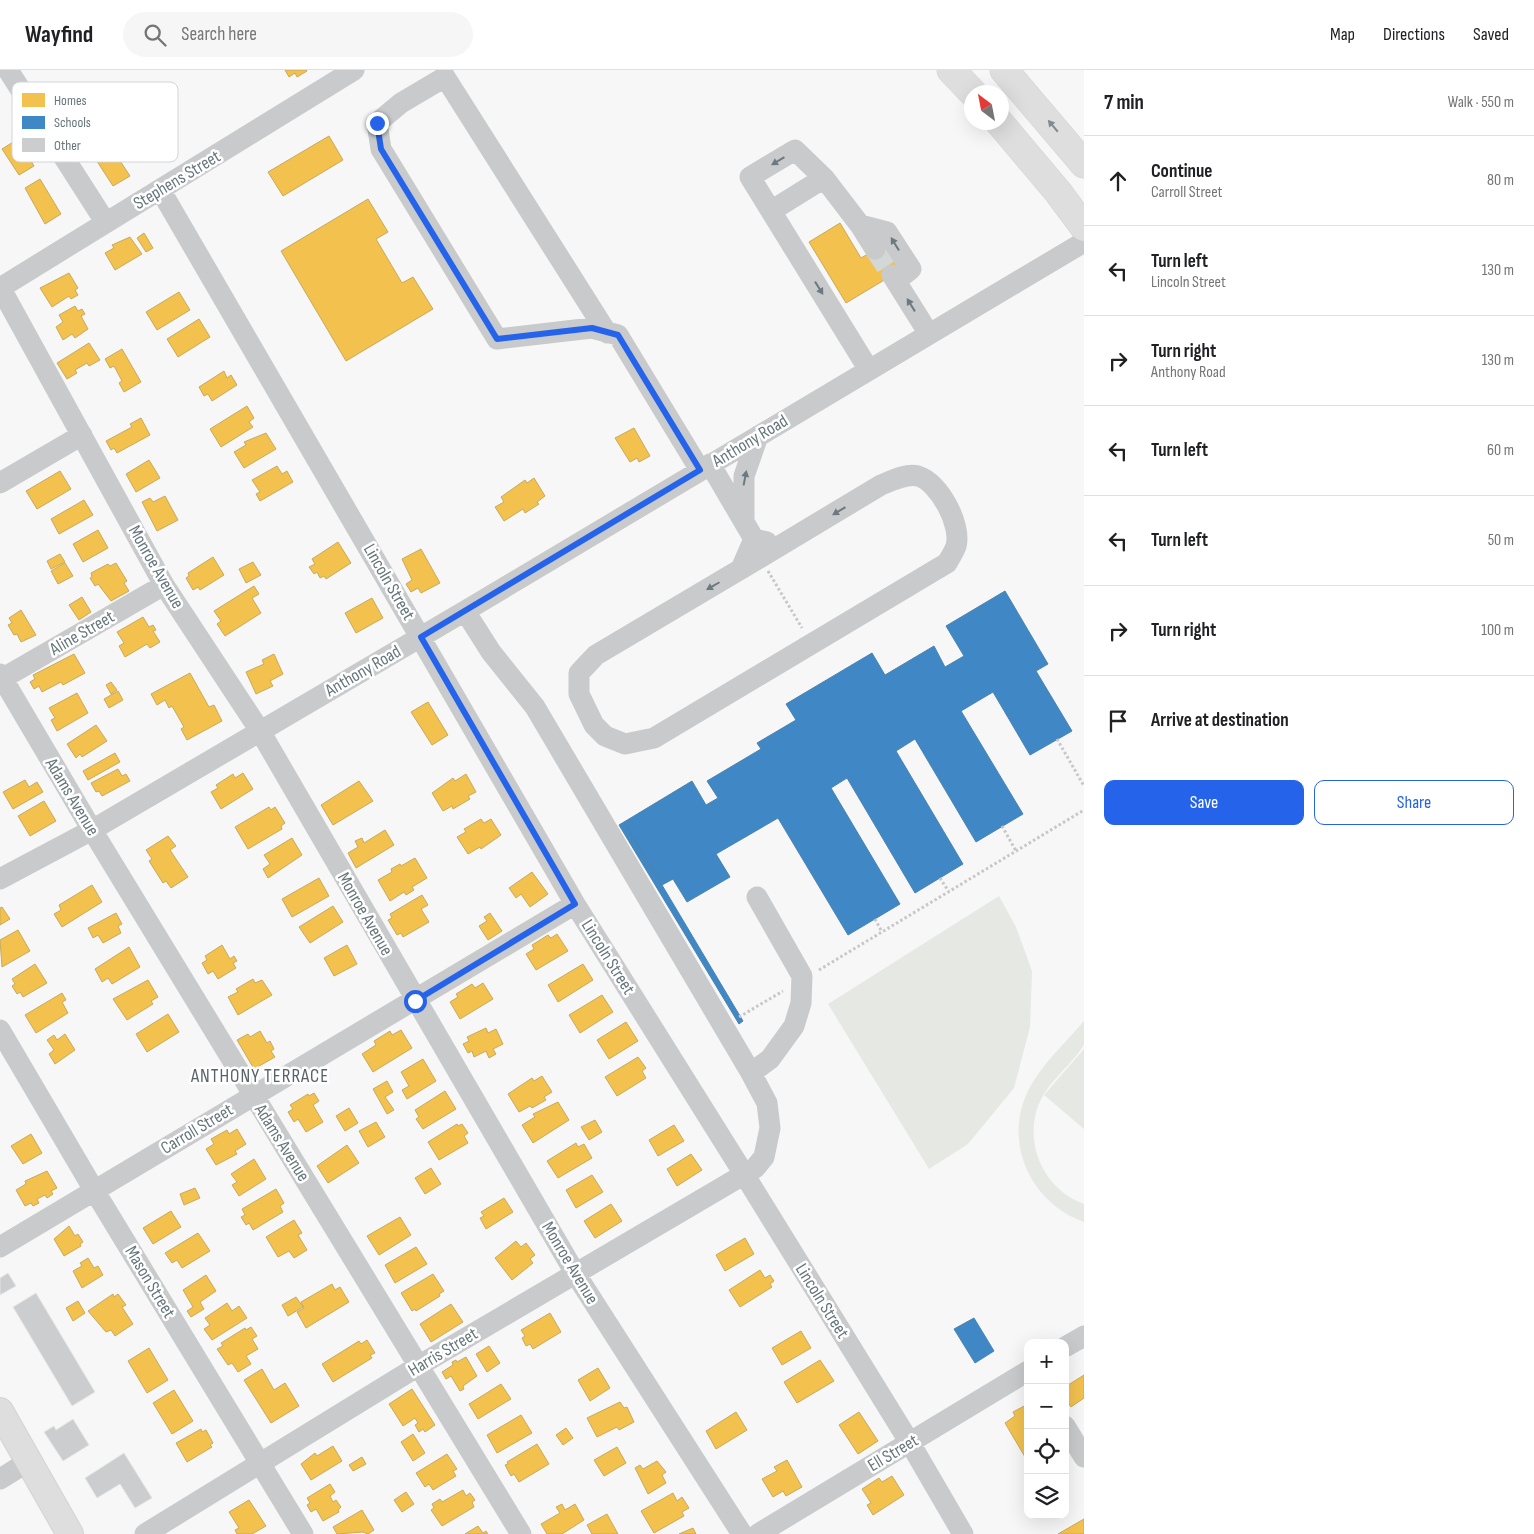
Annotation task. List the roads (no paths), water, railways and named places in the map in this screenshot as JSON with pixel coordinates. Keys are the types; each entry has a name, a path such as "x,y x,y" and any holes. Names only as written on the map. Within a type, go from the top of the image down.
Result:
{"highway":[{"path":"952,70 966,85"},
{"path":"1004,70 1084,164"},
{"path":"1006,130 1058,192 1084,227"}],"main road":[{"path":"0,1411 70,1534"}],"street":[{"path":"8,70 16,82"},
{"name":"Stephens Street","path":"0,288 161,191 354,70"},
{"path":"608,332 444,77 401,103 377,123 381,149 497,339 592,328 618,335 753,539 781,546 881,486 899,478 917,476 938,489 955,526 956,544 947,563 654,738 625,744 606,736 594,725 579,694 579,673 596,655 741,570 753,539 744,476 758,436"},
{"path":"869,370 750,177 795,150 824,178 876,249"},
{"path":"67,162 106,223"},
{"path":"771,211 824,178"},
{"name":"Lincoln Street","path":"161,191 575,904 910,1442 963,1534"},
{"path":"860,225 887,232 911,269 894,278 929,334"},
{"name":"Anthony Road","path":"0,880 92,830 421,637 1084,242"},
{"name":"Monroe Avenue","path":"0,288 164,585 260,731 415,1001 575,1273 742,1534"},
{"path":"0,483 82,435"},
{"name":"Aline Street","path":"1,678 164,585"},
{"name":"Harris Street","path":"145,1534 420,1365 755,1168 764,1157 770,1128 767,1103 751,1073 535,707 490,652 465,611"},
{"name":"Adams Avenue","path":"1,678 253,1096 420,1365 521,1534"},
{"path":"751,1073 770,1059 794,1026 801,1003 802,976 757,897"},
{"name":"Carroll Street","path":"0,1247 575,904"},
{"name":"Mason Street","path":"0,1030 94,1190 303,1534"},
{"path":"1069,1345 1084,1336"},
{"name":"Ell Street","path":"758,1534 1024,1373"},
{"path":"1067,1429 1084,1457"},
{"path":"0,1479 28,1461"}],"tunnel":[{"path":"875,249 892,275"}],"district":[{"name":"ANTHONY TERRACE","path":"260,1076"}]}
